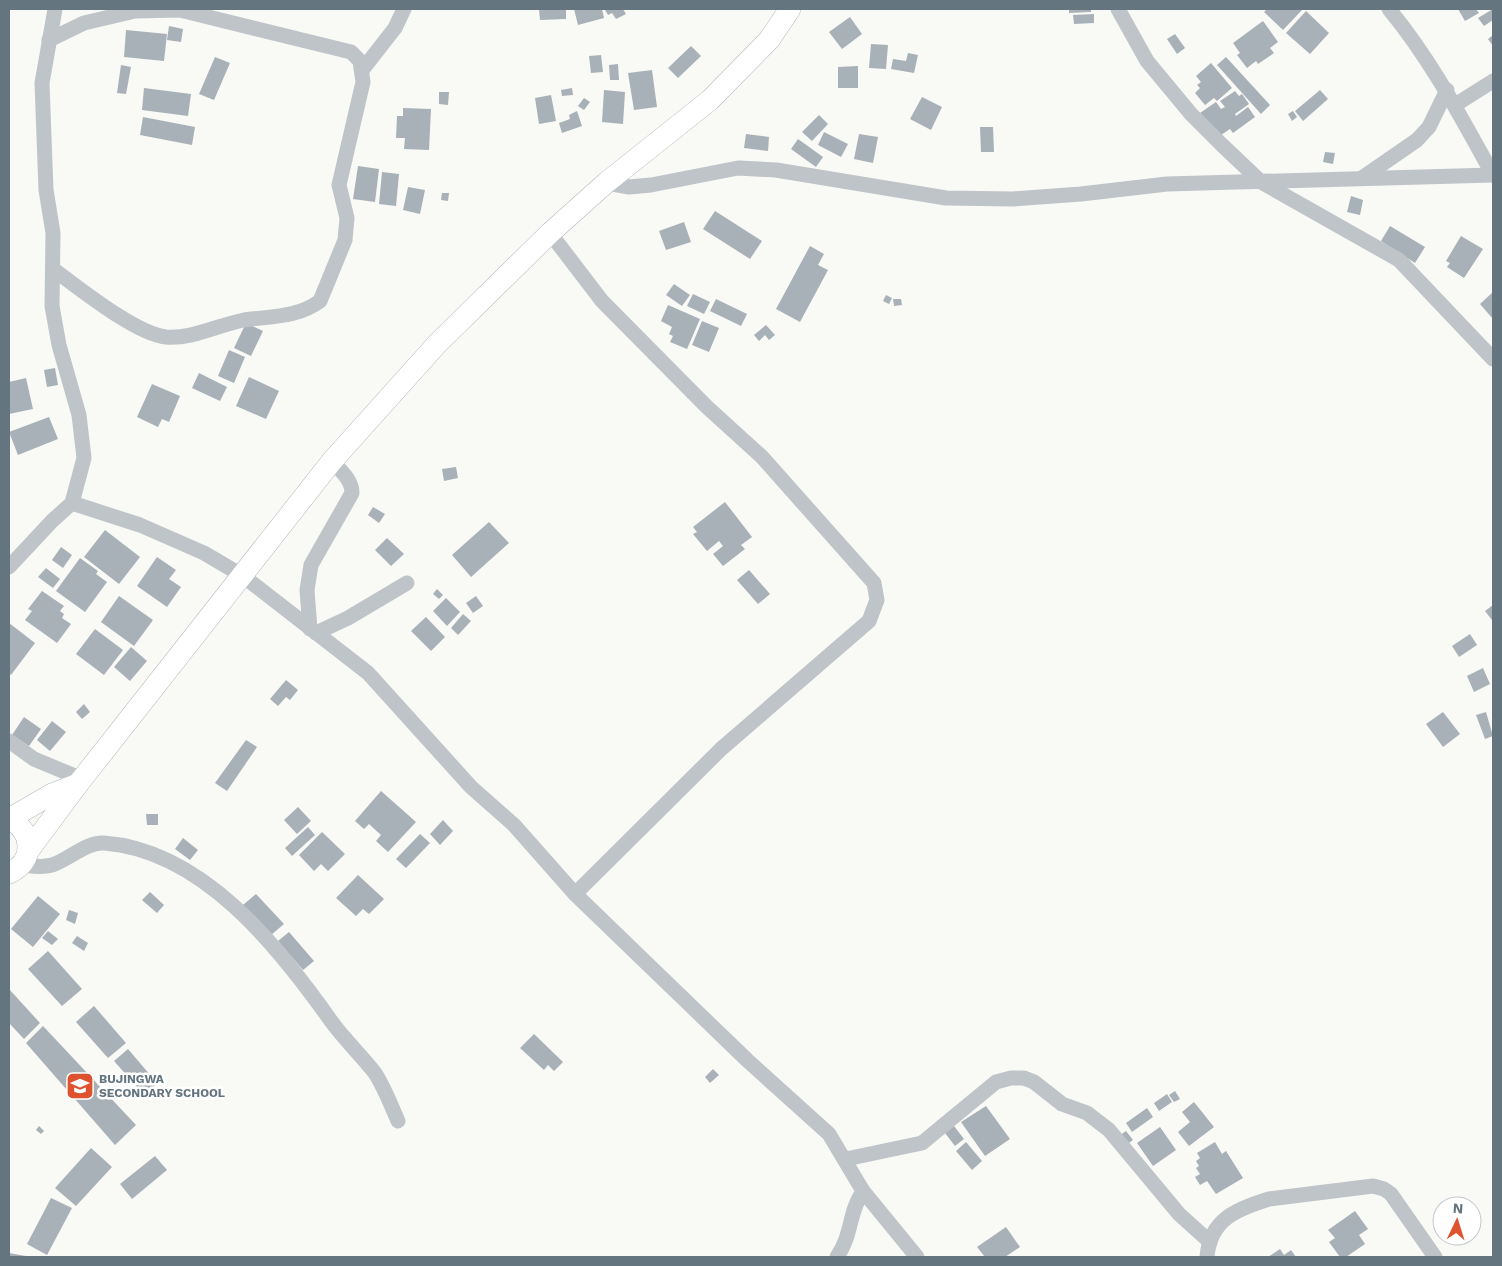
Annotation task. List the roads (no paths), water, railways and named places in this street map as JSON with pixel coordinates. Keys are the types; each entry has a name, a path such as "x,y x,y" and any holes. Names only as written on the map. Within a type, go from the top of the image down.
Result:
{"main road":[{"path":"20,863 80,781 332,462 437,344 550,233 607,182 710,100 769,40 790,9"},
{"path":"20,863 29,842 22,828 9,819 80,781"}],"street":[{"path":"9,567 52,520 72,503 84,458 79,415 59,344 52,306 53,233 46,190 42,82 55,9"},
{"path":"363,69 395,28 404,9"},
{"path":"1118,9 1147,61 1168,88 1221,144 1262,182 1399,260 1493,359"},
{"path":"607,182 629,187 738,168 753,168 835,178 926,196 1013,199 1081,194 1168,184 1493,175 1447,90 1418,44 1389,9"},
{"path":"49,40 84,23 135,11 180,10 351,52 360,60 364,82 339,185 347,218 345,240 320,301 313,306 292,315 243,320 192,334 167,337 151,334 52,270"},
{"path":"1455,105 1493,81"},
{"path":"1362,178 1423,134 1429,127 1447,90"},
{"path":"550,233 602,301 707,407 762,457 874,583 877,600 869,621 721,750 576,894"},
{"path":"313,631 307,590 311,565 352,493 352,486 348,479 332,462"},
{"path":"72,503 149,529 204,553 243,576 368,674 471,787 514,825 576,894 746,1060 829,1134 846,1159 863,1191 917,1257"},
{"path":"313,631 348,618 407,584"},
{"path":"9,741 34,759 80,781"},
{"path":"20,863 38,867 52,865 101,843 160,856 203,880 269,943 312,992 332,1023 376,1075 398,1121"},
{"path":"846,1159 922,1143 996,1082 1011,1078 1024,1078 1034,1082 1062,1104 1087,1113 1109,1130 1179,1214 1210,1242"},
{"path":"1207,1257 1210,1242 1221,1221 1253,1204 1269,1199 1373,1186 1384,1189 1391,1194 1435,1257"},
{"path":"836,1257 846,1243 856,1201 863,1191"}],"place":[{"name":"BUJINGWA SECONDARY SCHOOL","path":"80,1086"}]}
